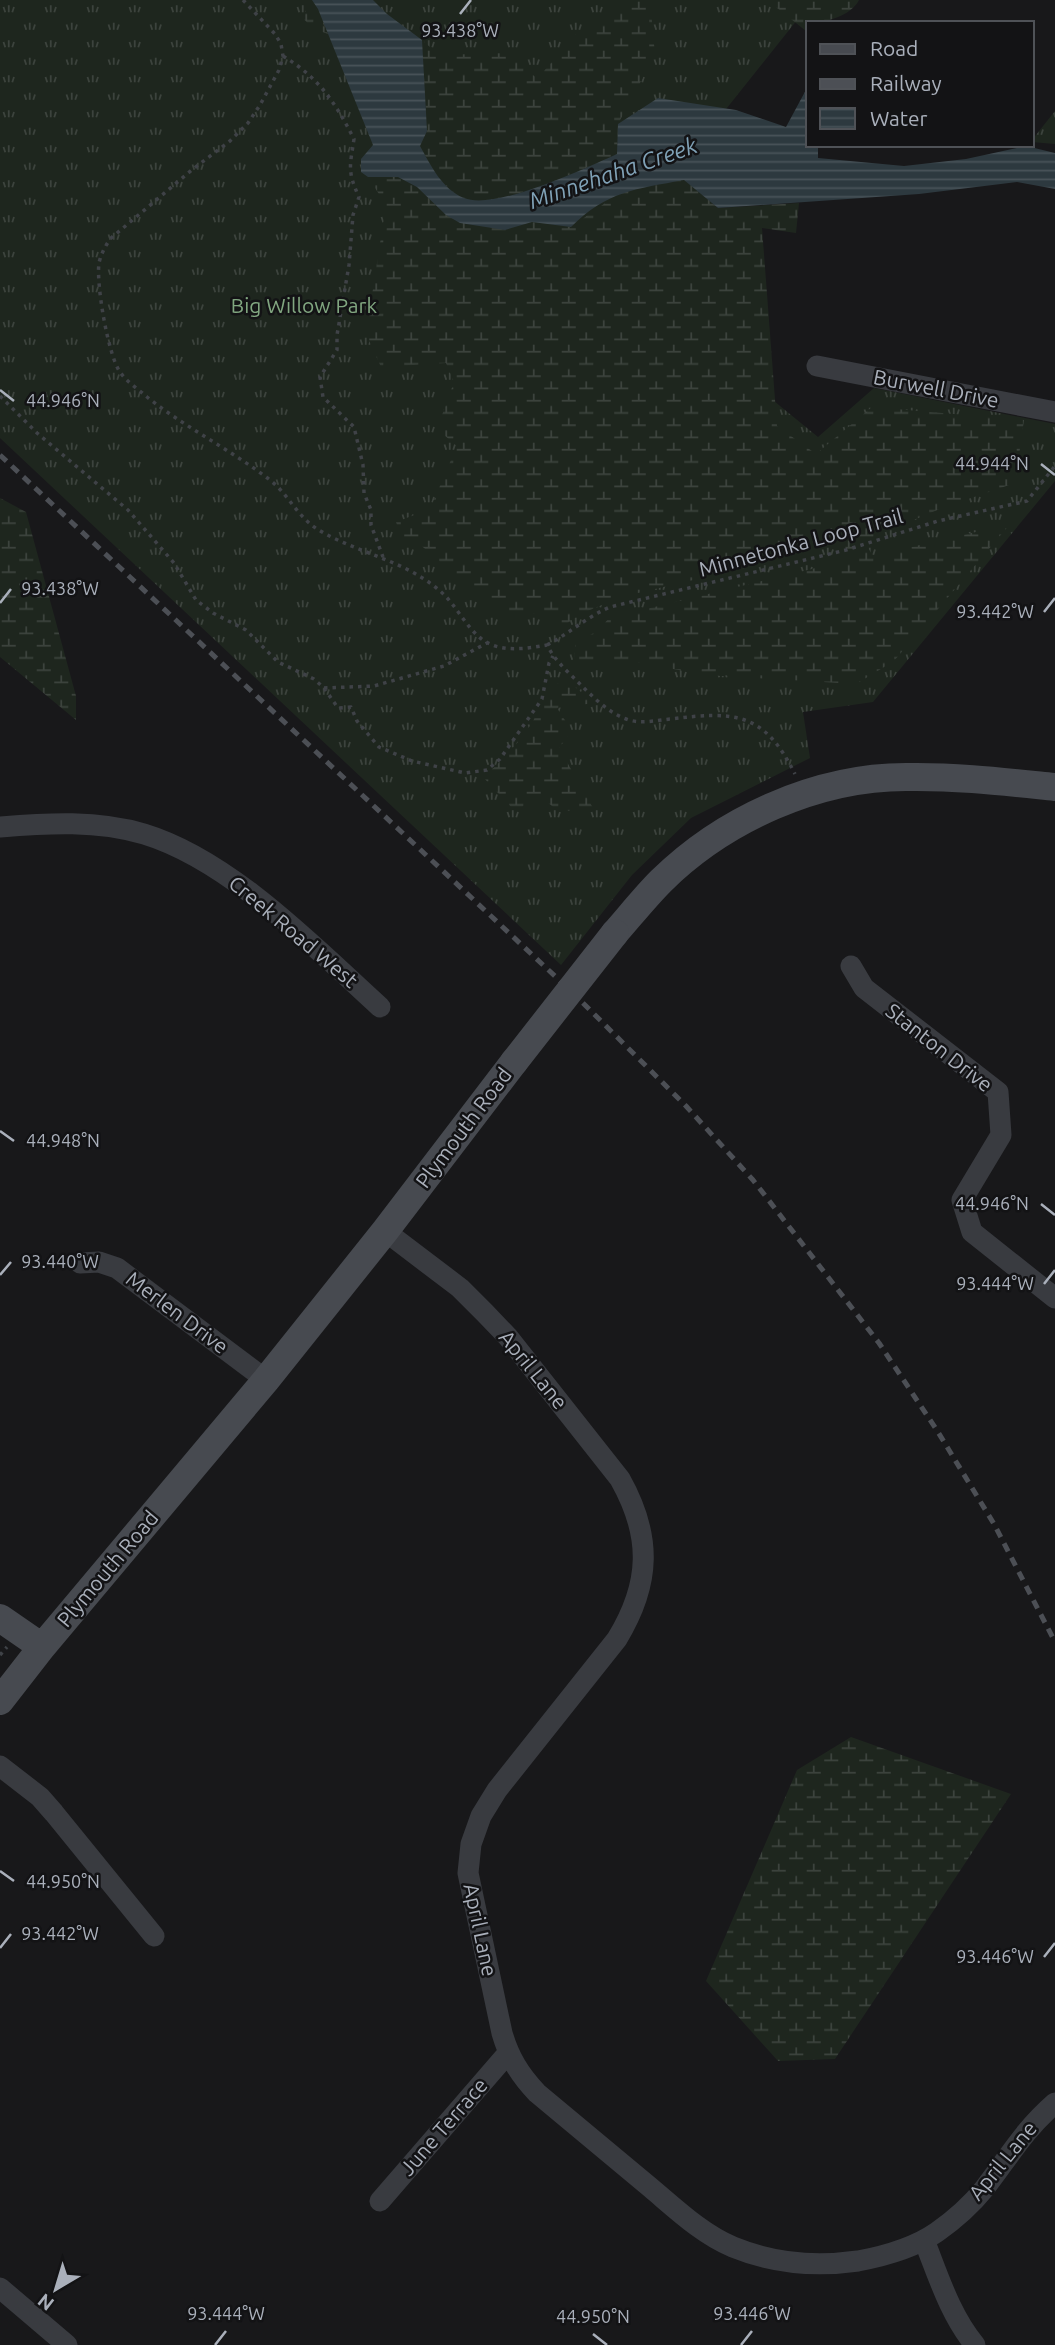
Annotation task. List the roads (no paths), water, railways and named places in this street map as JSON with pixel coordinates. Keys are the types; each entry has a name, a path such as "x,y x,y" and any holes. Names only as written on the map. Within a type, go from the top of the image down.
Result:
{"main road":[{"name":"Plymouth Road","path":"0,1701 42,1647 266,1380 385,1231 615,933 662,880 714,838 758,814 804,795 846,782 905,776 1055,788"},
{"path":"0,1618 42,1647"}],"street":[{"name":"Burwell Drive","path":"817,366 1055,412"},
{"name":"Creek Road West","path":"0,827 43,823 98,824 145,834 186,852 230,878 274,911 380,1007"},
{"name":"Stanton Drive","path":"851,966 864,988 998,1092 1001,1135 962,1200 972,1232 1055,1298"},
{"name":"April Lane","path":"385,1231 460,1288 508,1337 620,1479 634,1504 641,1531 643,1559 640,1588 632,1615 617,1639 497,1790 481,1816 471,1844 468,1873 508,2053 520,2076 698,2227 732,2246 767,2257 801,2263 836,2264 893,2253 923,2239 946,2224 983,2190 1018,2140 1055,2103"},
{"name":"Merlen Drive","path":"80,1263 99,1262 117,1268 266,1380"},
{"path":"0,1766 40,1797 154,1936"},
{"name":"June Terrace","path":"380,2201 508,2053"},
{"path":"923,2239 952,2308 964,2332 975,2345"},
{"path":"0,2288 68,2345"}],"water":[{"name":"Minnehaha Creek","path":"312,0 373,0 422,40 427,131 420,146 443,183 464,198 497,199 518,193 563,178 617,154 618,124 658,98 736,110 786,127 806,90 806,147 818,147 818,158 904,166 966,159 1030,147 1055,153 1055,189 1017,182 919,194 718,208 684,180 623,193 597,206 571,227 532,222 505,230 460,223 446,215 417,187 398,177 368,177 361,172 361,159 373,145"}],"railway":[{"path":"0,455 574,994 686,1106 753,1180 879,1343 938,1432 994,1524 1055,1642"}],"park label":[{"name":"Big Willow Park","path":"304,306"}]}
